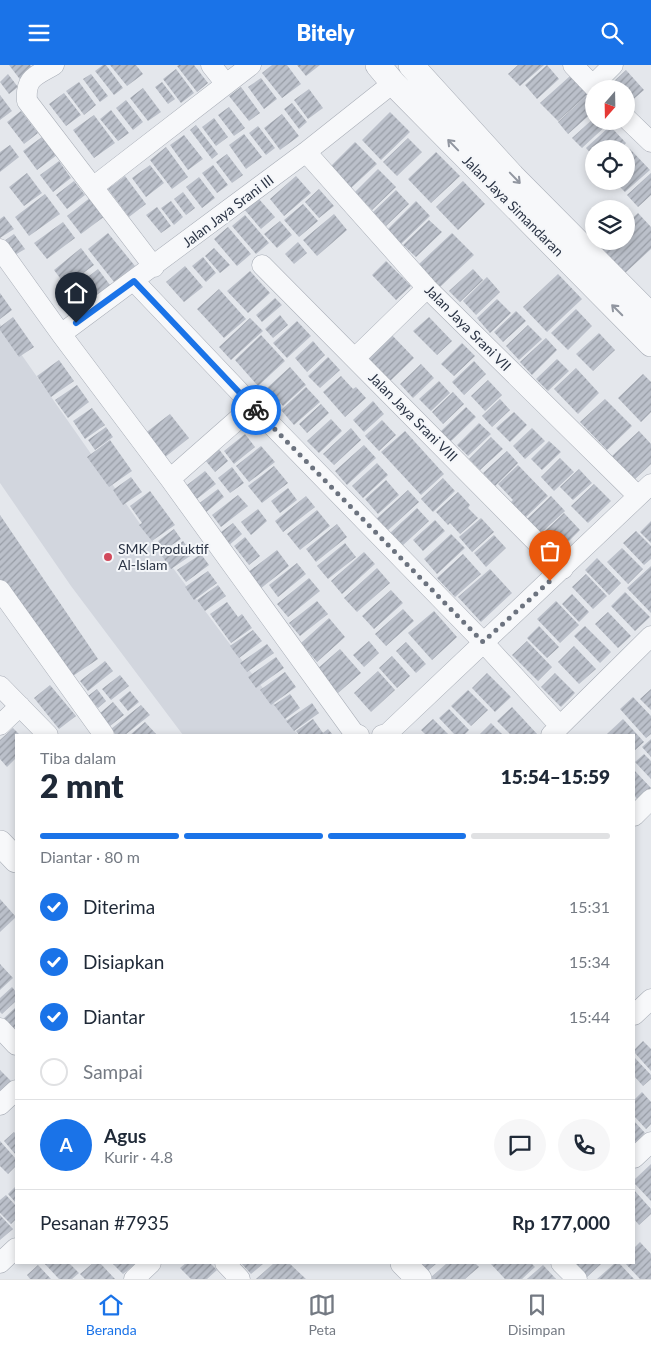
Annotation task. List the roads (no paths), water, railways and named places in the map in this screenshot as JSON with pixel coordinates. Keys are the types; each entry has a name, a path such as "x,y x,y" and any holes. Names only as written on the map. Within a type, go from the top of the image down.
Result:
{"street":[{"path":"54,65 30,81 26,90 27,101 154,267"},
{"path":"211,65 226,84"},
{"path":"93,187 250,65"},
{"name":"Jalan Jaya Simandaran","path":"411,65 512,176 651,315"},
{"path":"573,65 587,80"},
{"path":"600,80 613,65"},
{"name":"Jalan Jaya Simandaran","path":"385,74 651,344"},
{"name":"Jalan Jaya Srani III","path":"62,334 306,152 385,74"},
{"path":"635,126 651,142"},
{"name":"Jalan Jaya Srani VII","path":"306,152 427,288 645,490"},
{"path":"0,249 357,734"},
{"name":"Jalan Jaya Srani VIII","path":"262,265 563,569"},
{"path":"134,281 483,642 556,731 651,636"},
{"path":"355,358 427,288"},
{"path":"170,479 253,406"},
{"path":"387,734 645,490"},
{"path":"0,591 103,734"},
{"path":"0,686 47,734"},
{"path":"0,725 20,706"},
{"path":"635,816 651,799"},
{"path":"0,843 15,860"},
{"path":"635,1014 651,999"},
{"path":"0,1027 15,1044"},
{"path":"0,1105 15,1091"},
{"path":"635,1157 651,1142"},
{"path":"0,1263 15,1249"},
{"path":"134,1279 150,1264"},
{"path":"226,1264 240,1279"},
{"path":"404,1264 419,1279"},
{"path":"563,1264 577,1279"}],"place":[{"name":"SMK Produktif Al-Islam","path":"108,557"}]}
